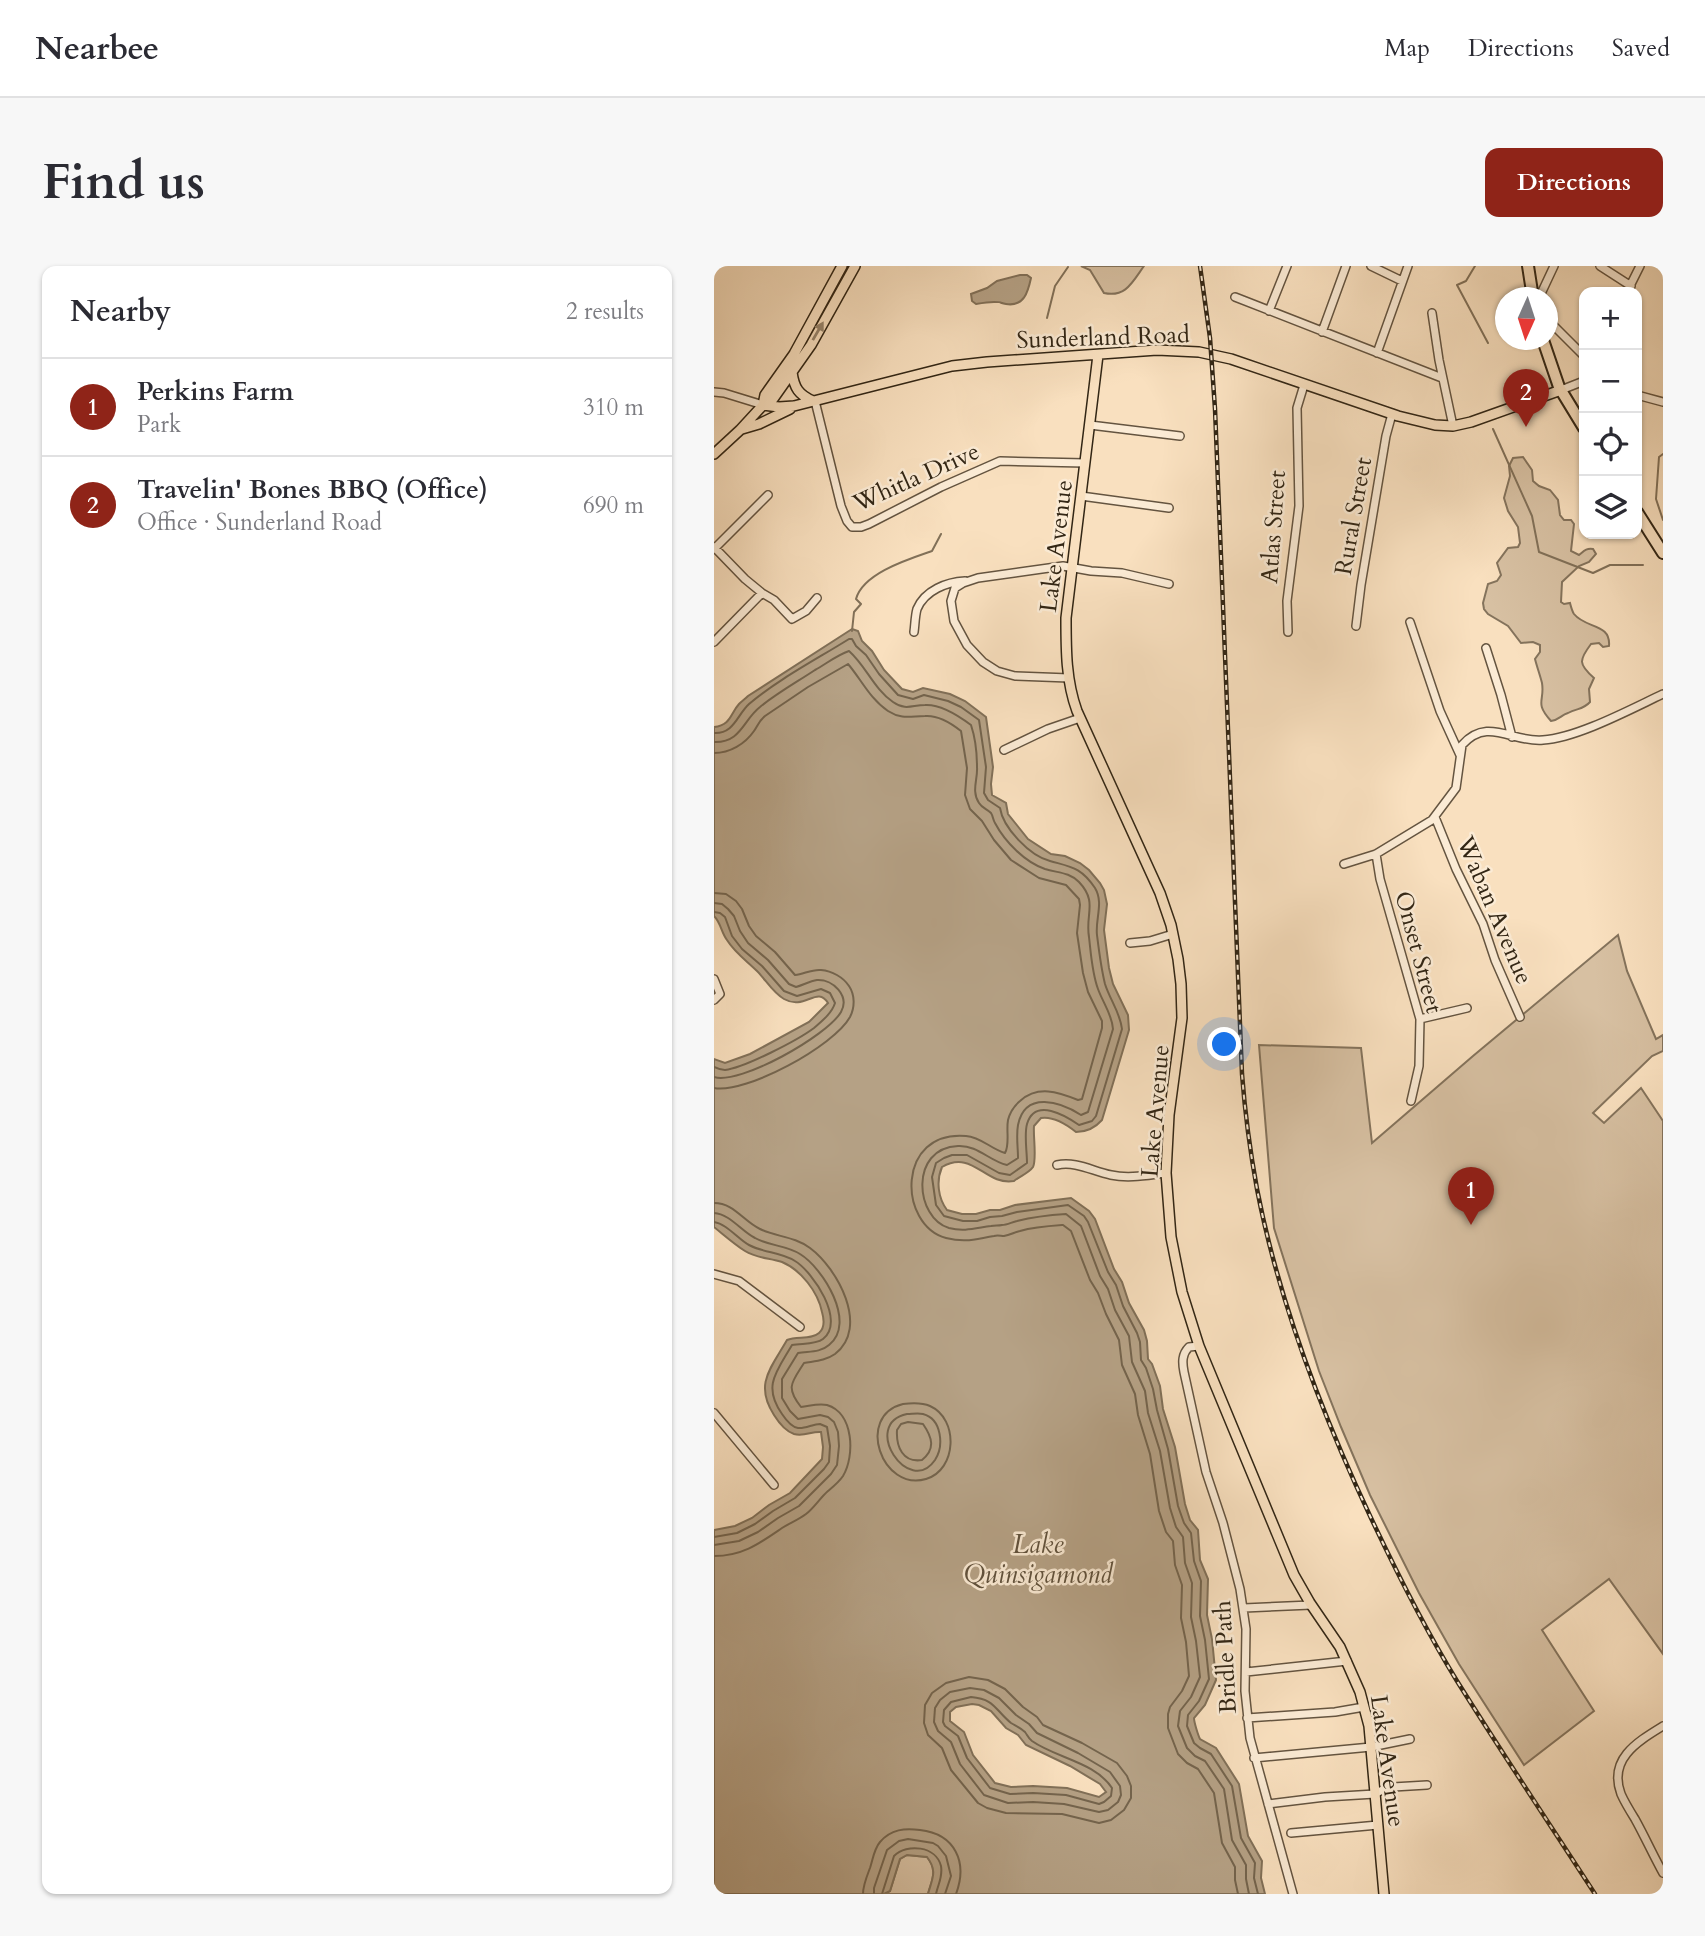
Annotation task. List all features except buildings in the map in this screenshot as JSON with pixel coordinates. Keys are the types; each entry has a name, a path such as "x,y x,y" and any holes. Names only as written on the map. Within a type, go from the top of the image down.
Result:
{"highway":[{"path":"1528,266 1531,287"},
{"path":"1546,350 1553,374 1579,420"},
{"path":"1642,520 1663,553"}],"main road":[{"path":"764,404 765,395 794,355 842,266"},
{"path":"714,454 764,404 773,399 811,345 855,266"},
{"name":"Sunderland Road","path":"764,404 794,406 952,366 1157,350 1199,352 1231,359 1392,414 1430,424 1453,426 1471,422 1561,390"},
{"name":"Lake Avenue","path":"1098,355 1066,618 1066,652 1073,697 1080,718 1156,884 1174,934 1181,975 1182,1018 1169,1115 1166,1172 1177,1272 1199,1346 1290,1564 1311,1605 1340,1647 1357,1682 1371,1747 1384,1894"},
{"path":"792,372 794,386 799,393 815,401"},
{"path":"740,430 759,424 794,406"}],"street":[{"path":"1269,311 1287,266"},
{"path":"1322,332 1346,266"},
{"path":"1371,266 1402,281"},
{"path":"1377,353 1408,266"},
{"path":"1544,287 1554,266"},
{"path":"1600,266 1626,287"},
{"path":"1630,287 1640,266"},
{"path":"1235,297 1442,378"},
{"path":"1432,313 1453,426"},
{"path":"1558,330 1579,351"},
{"name":"Sunderland Road","path":"1561,390 1579,382"},
{"name":"Atlas Street","path":"1288,632 1287,601 1299,506 1297,408 1304,385"},
{"path":"714,392 764,404"},
{"path":"1642,397 1660,402 1663,392"},
{"name":"Whitla Drive","path":"815,401 841,506 847,522 852,527 869,524 941,487 1000,461 1086,463"},
{"name":"Rural Street","path":"1356,626 1386,436 1392,414"},
{"path":"1090,425 1180,436"},
{"path":"768,495 714,548 792,619 806,611 817,598"},
{"path":"1081,496 1169,508"},
{"path":"1069,678 1015,676 997,671 978,657 961,636 952,614 953,592 962,583 969,581 1063,566 1122,573 1169,584"},
{"path":"914,632 917,609 930,595 950,582 969,581"},
{"path":"714,642 762,593"},
{"path":"1410,622 1440,711 1460,755"},
{"path":"1486,648 1512,737"},
{"path":"1344,864 1376,855 1435,817 1456,788 1462,745 1480,733 1493,730 1512,737 1541,741 1567,736 1663,694"},
{"path":"1004,750 1048,729 1080,718"},
{"name":"Waban Avenue","path":"1435,817 1520,1017"},
{"name":"Onset Street","path":"1376,855 1382,888 1420,1019 1419,1066 1411,1101"},
{"path":"1130,943 1174,934"},
{"path":"714,979 720,991 714,1000"},
{"path":"1420,1019 1467,1008"},
{"path":"1057,1165 1074,1164 1127,1177 1166,1172"},
{"path":"714,1274 739,1281 800,1327"},
{"name":"Bridle Path","path":"1199,1346 1187,1349 1183,1358 1184,1372 1206,1472 1226,1532 1244,1608 1247,1718 1254,1758 1293,1894"},
{"path":"714,1413 775,1485"},
{"path":"1244,1608 1311,1605"},
{"path":"1247,1672 1347,1661"},
{"path":"1247,1718 1335,1712 1364,1707"},
{"path":"1663,1726 1630,1749 1621,1763 1618,1778 1625,1803 1663,1873"},
{"path":"1254,1758 1371,1747 1410,1739"},
{"path":"1268,1804 1375,1794 1393,1787 1427,1785"},
{"path":"1291,1833 1378,1825"}],"shaded area":[{"path":"1081,266 1144,266 1128,287 1112,294 1104,293 1090,270"},
{"path":"1523,457 1532,470 1533,481 1550,490 1558,500 1560,515 1574,524 1571,551 1579,555 1587,549 1593,549 1596,554 1562,582 1561,602 1570,603 1573,613 1579,619 1602,630 1609,639 1609,646 1591,644 1582,658 1585,669 1594,678 1589,689 1590,702 1551,721 1541,706 1543,689 1535,659 1540,652 1540,645 1533,642 1521,643 1508,626 1488,614 1483,603 1488,584 1497,581 1501,575 1497,563 1508,548 1518,547 1520,543 1518,527 1504,498 1510,476 1509,466 1513,458"},
{"path":"1618,935 1627,971 1656,1039 1663,1035 1663,1051 1652,1056 1593,1113 1604,1123 1641,1088 1663,1121 1663,1654 1609,1579 1542,1630 1594,1711 1524,1765 1459,1664 1419,1593 1370,1495 1319,1371 1274,1228 1259,1045 1361,1048 1372,1143"},
{"path":"907,1855 927,1857 930,1862 933,1875 928,1894 884,1894 890,1891 900,1859"}],"water":[{"path":"1020,275 1031,278 1027,293 1021,301 1012,304 976,304 972,301 971,294 997,281"},
{"name":"Lake Quinsigamond","path":"852,629 858,631 862,641 884,670 902,689 913,692 923,688 950,694 965,701 986,717 993,767 992,795 1006,803 1008,814 1028,839 1051,854 1065,856 1080,863 1104,890 1107,904 1104,930 1109,968 1113,984 1128,1015 1129,1030 1102,1120 1090,1129 1076,1132 1055,1119 1041,1118 1034,1126 1034,1163 1027,1173 1014,1181 1004,1181 971,1165 953,1163 942,1167 939,1189 947,1210 962,1214 1071,1198 1095,1219 1129,1303 1144,1330 1148,1359 1160,1386 1163,1409 1175,1447 1185,1504 1190,1520 1198,1530 1200,1560 1208,1579 1207,1615 1216,1680 1205,1705 1194,1718 1195,1725 1200,1739 1216,1748 1239,1784 1248,1836 1262,1861 1261,1878 1265,1894 928,1894 933,1875 930,1862 927,1857 907,1855 900,1859 890,1891 884,1894 714,1894 714,1530 735,1526 752,1518 790,1493 822,1459 823,1447 821,1432 798,1435 785,1429 774,1415 765,1394 767,1376 787,1340 812,1336 822,1329 824,1323 817,1297 808,1282 789,1266 749,1253 714,1227 714,1059 725,1063 750,1054 809,1022 828,1003 819,996 791,1002 780,996 734,949 714,916 714,727 727,721 748,696","holes":["979,1705 991,1711 1026,1745 1070,1766 1100,1784 1106,1792 1099,1797 1067,1788 1011,1787 995,1783 973,1755 964,1732 950,1721 950,1712 956,1707"]}],"waterway":[{"path":"1475,266 1466,281 1457,285 1488,343"},
{"path":"1047,318 1055,286 1068,267"},
{"path":"1493,429 1532,516 1539,552 1593,573 1610,565 1643,565"},
{"path":"1663,454 1659,457 1656,499 1663,520"},
{"path":"852,631 854,612 861,604 856,599 860,590 888,568 932,551 941,534"}],"railway":[{"path":"1200,266 1210,338 1215,409 1242,1074 1252,1160 1266,1232 1290,1316 1319,1398 1391,1559 1457,1681 1595,1894"}],"place":[{"name":"Travelin' Bones BBQ (Office)","path":"1526,427"},
{"name":"Perkins Farm","path":"1471,1225"}]}
